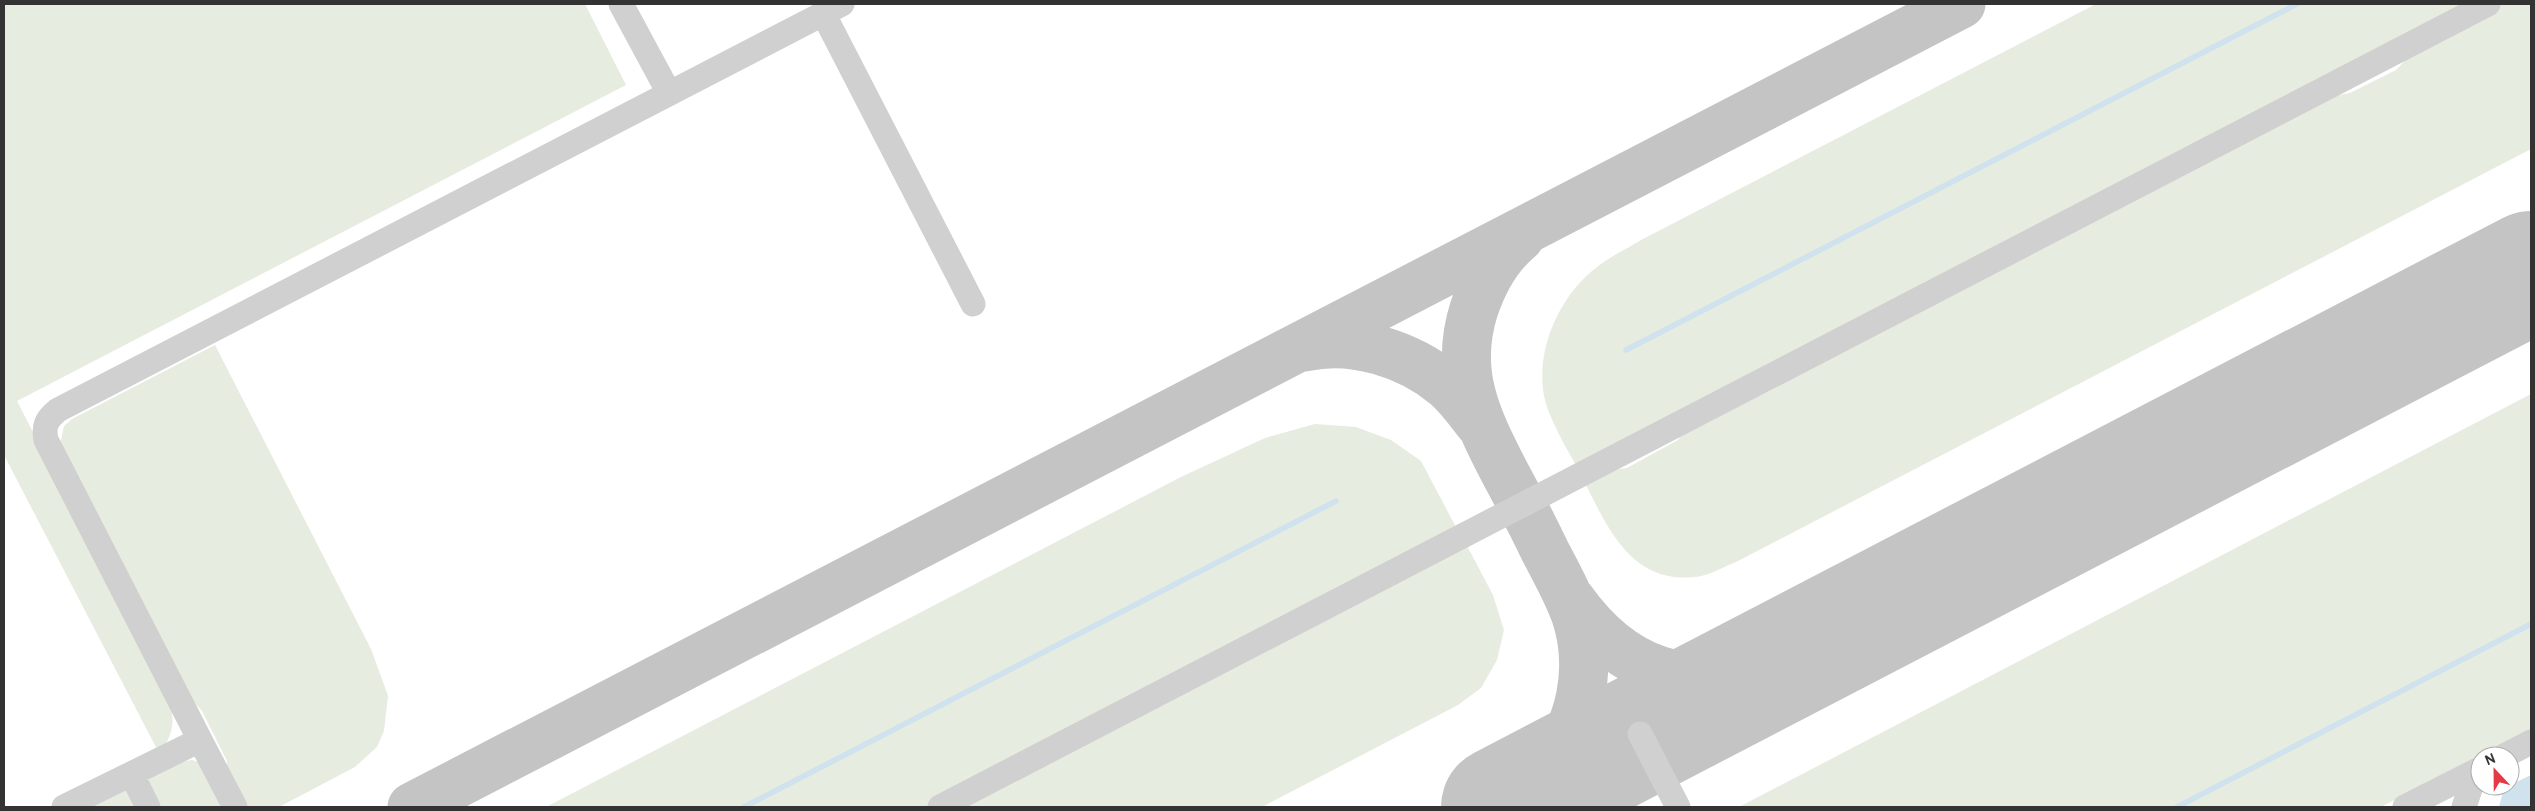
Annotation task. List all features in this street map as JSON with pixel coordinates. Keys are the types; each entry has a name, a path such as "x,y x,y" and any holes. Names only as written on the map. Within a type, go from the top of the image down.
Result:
{"lane":[{"path":"621,4 669,93"},
{"path":"940,807 2488,4"},
{"path":"235,807 46,440 44,428 49,417 58,410 832,8 973,304"},
{"path":"1640,734 1678,807"},
{"path":"64,807 200,740"},
{"path":"132,774 148,807"},
{"path":"2405,807 2470,774"},
{"path":"2464,807 2470,791"}],"shaded area":[{"path":"4,4 585,4 626,85 17,401 168,695 172,712 171,733 159,753 4,455"},
{"path":"2096,4 2477,4 1578,469 1557,431 1547,407 1542,369 1545,350 1559,312 1570,295 1597,267 1643,239"},
{"path":"2503,4 2531,4 2531,149 1710,574 1677,577 1657,573 1640,564 1626,551 1602,517 1583,479 1598,472 1627,468 1678,440 1690,424 2321,98 2350,93 2396,70 2417,48"},
{"path":"215,345 371,649 388,696 384,731 377,747 355,767 279,807 241,807 227,774 227,761 202,711 182,689 60,445 64,426 72,419"},
{"path":"2531,394 2531,730 2500,746 2470,746 2470,761 2381,807 1739,807"},
{"path":"1315,424 1356,427 1391,440 1421,461 1458,531 926,807 546,807 1181,477 1265,438"},
{"path":"1465,542 1493,595 1504,630 1497,660 1481,688 1458,705 1262,807 960,807"},
{"path":"192,760 203,764 228,807 155,807 148,780 162,769"},
{"path":"125,790 132,793 142,807 89,807"}],"water":[{"path":"2531,775 2531,807 2499,807 2502,796 2520,796 2520,780"}],"waterway":[{"path":"1626,350 2297,4"},
{"path":"744,807 1336,501"},
{"path":"2177,807 2531,624"}],"taxiway":[{"path":"412,807 1961,4"},
{"path":"1504,806 1536,779 1558,752 1575,716 1583,676 1581,636 1573,607 1485,432 1471,393 1467,373 1468,332 1474,309 1486,279 1504,252 1520,237"},
{"path":"1305,347 1323,344 1342,344 1361,346 1398,356 1415,364 1446,385 1479,423"},
{"path":"1571,600 1591,625 1613,645 1636,660 1660,671 1685,676 1713,677 1742,674 1773,667"}],"runway":[{"path":"1502,807 2531,272"}]}
